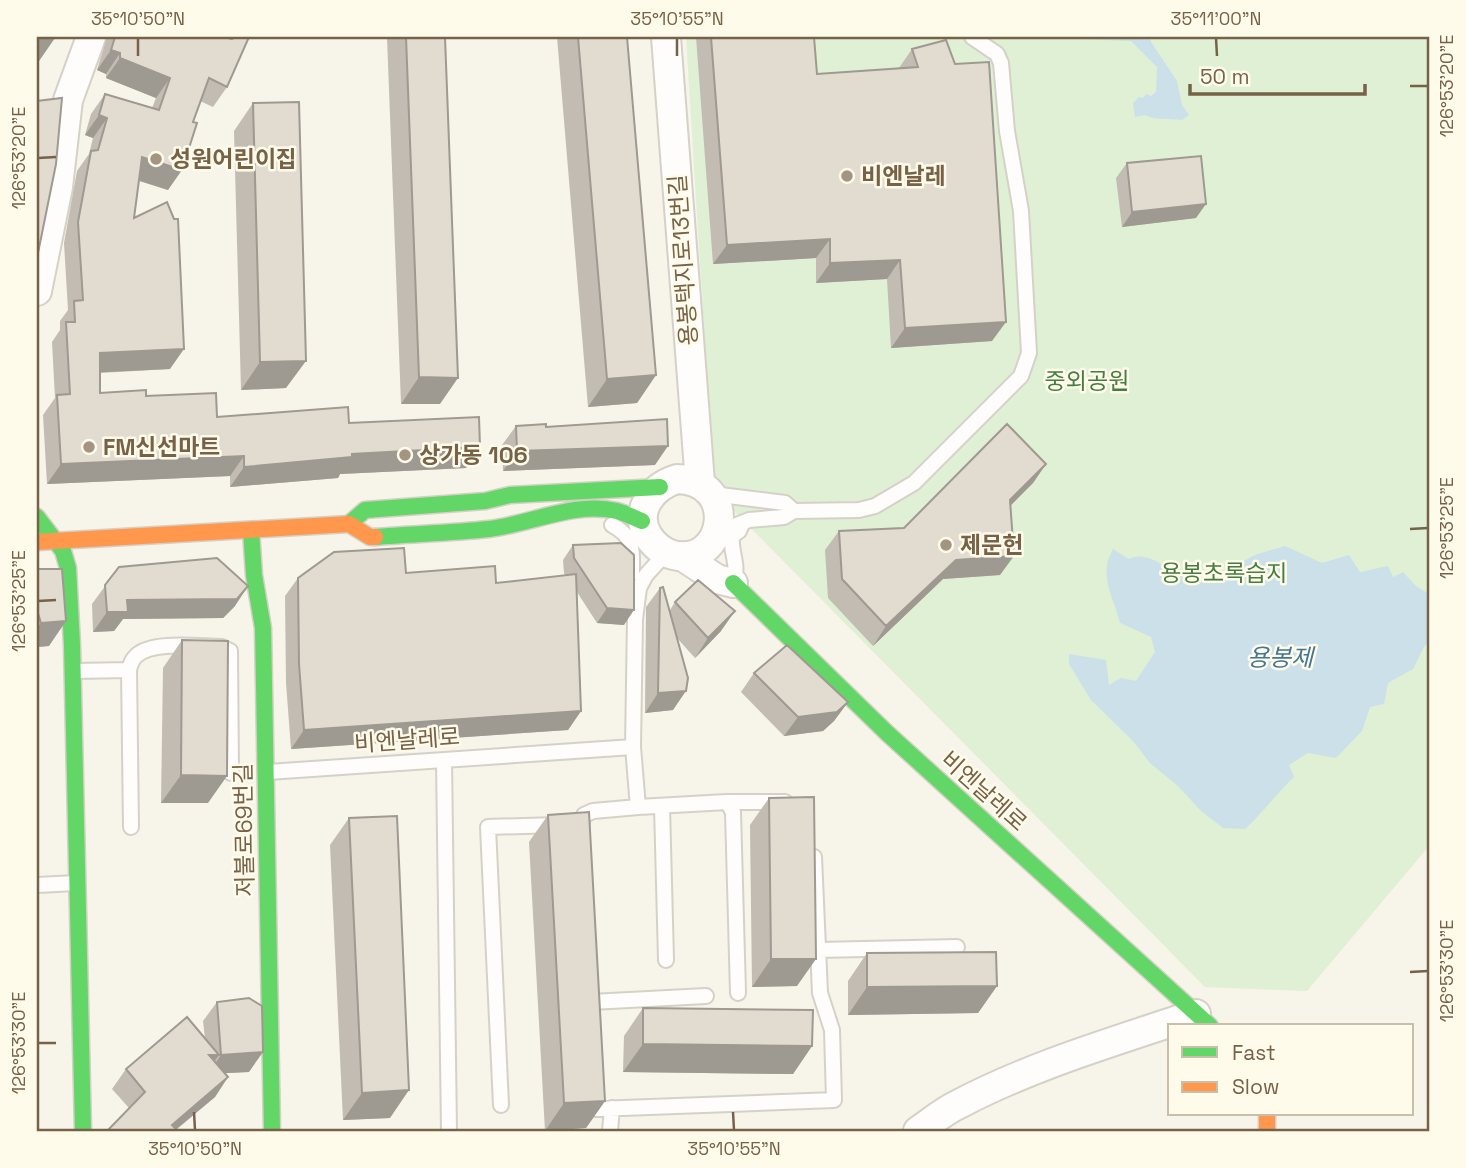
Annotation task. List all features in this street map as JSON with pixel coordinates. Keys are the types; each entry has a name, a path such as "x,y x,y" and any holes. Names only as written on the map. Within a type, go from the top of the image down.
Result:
{"street":[{"path":"37,291 58,187 68,100 91,37"},
{"name":"용봉택지로13번길","path":"666,37 706,489"},
{"path":"37,102 68,100"},
{"path":"352,526 365,510 485,501 510,495 660,486 677,479 689,480 706,489 717,503 720,516 714,537 704,550 691,555 674,554"},
{"path":"642,521 648,499 660,486"},
{"path":"37,542 352,526 370,537 487,529 558,513 596,508 618,511 642,521 655,545 717,579 733,583"},
{"path":"37,517 63,551 68,568 73,671 83,1131"},
{"name":"저불로69번길","path":"251,530 254,575 263,628 272,1131"},
{"path":"714,537 733,583"},
{"name":"비엔날레로","path":"733,583 895,741 1203,1020"},
{"path":"918,1131 956,1105 1009,1081 1076,1055 1168,1030"}],"lane":[{"path":"714,537 742,523 784,517 794,511 859,510 895,496 914,483 1021,376 1029,353 1021,211 1007,131 1001,63 997,54 972,37"},
{"path":"706,489 785,503 794,511"},
{"path":"352,526 486,518"},
{"path":"632,564 642,521"},
{"path":"370,537 383,545 509,540 551,525 604,523 614,526 624,532 631,542 631,610 635,619"},
{"path":"733,583 738,572 731,546 732,536 739,531 742,523"},
{"path":"638,807 633,747 635,619 639,588 674,554"},
{"path":"131,827 128,670 133,657 143,651 160,646 222,647 230,650 231,774"},
{"path":"73,671 128,670"},
{"name":"비엔날레로","path":"266,772 633,747"},
{"path":"444,761 449,1131"},
{"path":"501,1105 488,827 580,831 584,815 593,811 727,802 798,802"},
{"path":"727,802 733,812 738,993"},
{"path":"662,806 666,960"},
{"path":"595,1082 596,1109 835,1100 832,1030 820,993 814,848"},
{"path":"37,885 77,884"},
{"path":"818,950 957,947"},
{"path":"589,974 591,1008 706,996"},
{"path":"610,1131 612,1108"}],"green space":[{"name":"중외공원","path":"686,37 1429,37 1429,846 1307,991 1205,987 714,491"}],"water":[{"path":"1079,37 1151,37 1151,42 1177,81 1182,105 1189,115 1182,120 1158,119 1145,115 1135,117 1133,103 1139,97 1143,98 1146,94 1151,96 1156,92 1157,67 1131,41"},
{"name":"용봉제","path":"1285,546 1322,563 1349,555 1360,572 1388,566 1393,577 1403,572 1416,586 1429,594 1429,641 1413,669 1388,683 1384,704 1370,707 1362,731 1336,758 1308,753 1289,765 1294,777 1245,829 1223,828 1150,763 1133,741 1091,700 1069,664 1069,654 1106,660 1109,685 1121,678 1136,681 1155,652 1151,637 1120,623 1107,580 1107,564 1113,549 1129,559 1152,559 1181,575 1205,578 1253,556"}],"building":[{"path":"115,37 249,37 227,87 209,78 193,122 197,123 182,170 142,157 134,218 167,202 174,219 178,219 184,349 100,353 100,393 146,390 146,396 216,393 217,417 348,407 349,423 479,417 480,447 352,454 352,457 244,467 244,456 61,464 57,395 70,394 66,322 75,322 74,301 83,300 78,222 91,151 98,150 107,118 99,115 105,94 159,110 170,78 120,58 120,53 111,50"},
{"path":"406,37 445,37 458,378 419,377"},
{"path":"578,37 627,37 656,375 607,379"},
{"path":"711,37 814,37 817,74 918,67 912,49 946,40 955,64 989,62 1006,322 905,328 900,260 830,263 830,239 727,245"},
{"path":"62,98 56,164 37,258 37,101"},
{"path":"299,102 306,361 260,362 253,103"},
{"path":"1201,156 1206,204 1132,212 1127,163"},
{"path":"667,419 668,446 517,451 516,426 546,424 546,427"},
{"name":"제문헌","path":"1007,424 1046,464 1010,500 1014,556 956,560 886,626 842,579 839,531 904,528"},
{"path":"621,543 634,555 634,610 607,608 574,558 573,545"},
{"path":"404,548 406,573 495,566 496,583 576,574 581,711 304,730 299,664 298,578 334,552"},
{"path":"217,558 248,586 237,599 127,600 128,612 107,612 105,585 119,567"},
{"path":"37,569 62,569 66,621 41,623 37,610"},
{"path":"698,580 735,611 708,638 675,602"},
{"path":"663,587 688,678 686,691 658,693 660,588"},
{"path":"182,640 228,641 227,776 181,775"},
{"path":"787,645 848,702 837,712 798,717 754,673"},
{"path":"814,797 816,959 771,959 769,798"},
{"path":"589,812 605,1101 564,1103 548,815"},
{"path":"397,816 409,1090 362,1093 349,818"},
{"path":"996,952 997,986 867,987 867,953"},
{"path":"249,998 262,1006 263,1052 221,1055 217,1002"},
{"path":"643,1008 813,1010 812,1046 643,1044"},
{"path":"187,1017 219,1055 209,1055 228,1077 172,1125 178,1131 109,1131 145,1092 126,1069"}],"traffic: fast":[{"path":"349,524 365,510 485,501 510,495 660,487"},
{"path":"375,537 489,529 585,509 617,511 642,521"},
{"path":"37,517 63,551 68,568 83,1131"},
{"path":"251,530 254,575 263,628 272,1131"},
{"path":"733,583 887,733 1208,1024"}],"traffic: slow":[{"path":"37,542 349,524 370,537 375,537"},
{"path":"1267,1116 1267,1131"}],"place":[{"name":"성원어린이집","path":"156,159"},
{"name":"비엔날레","path":"847,176"},
{"name":"FM신선마트","path":"89,447"},
{"name":"상가동 106","path":"405,455"},
{"name":"제문헌","path":"946,545"}],"park label":[{"name":"용봉초록습지","path":"1224,573"}]}
